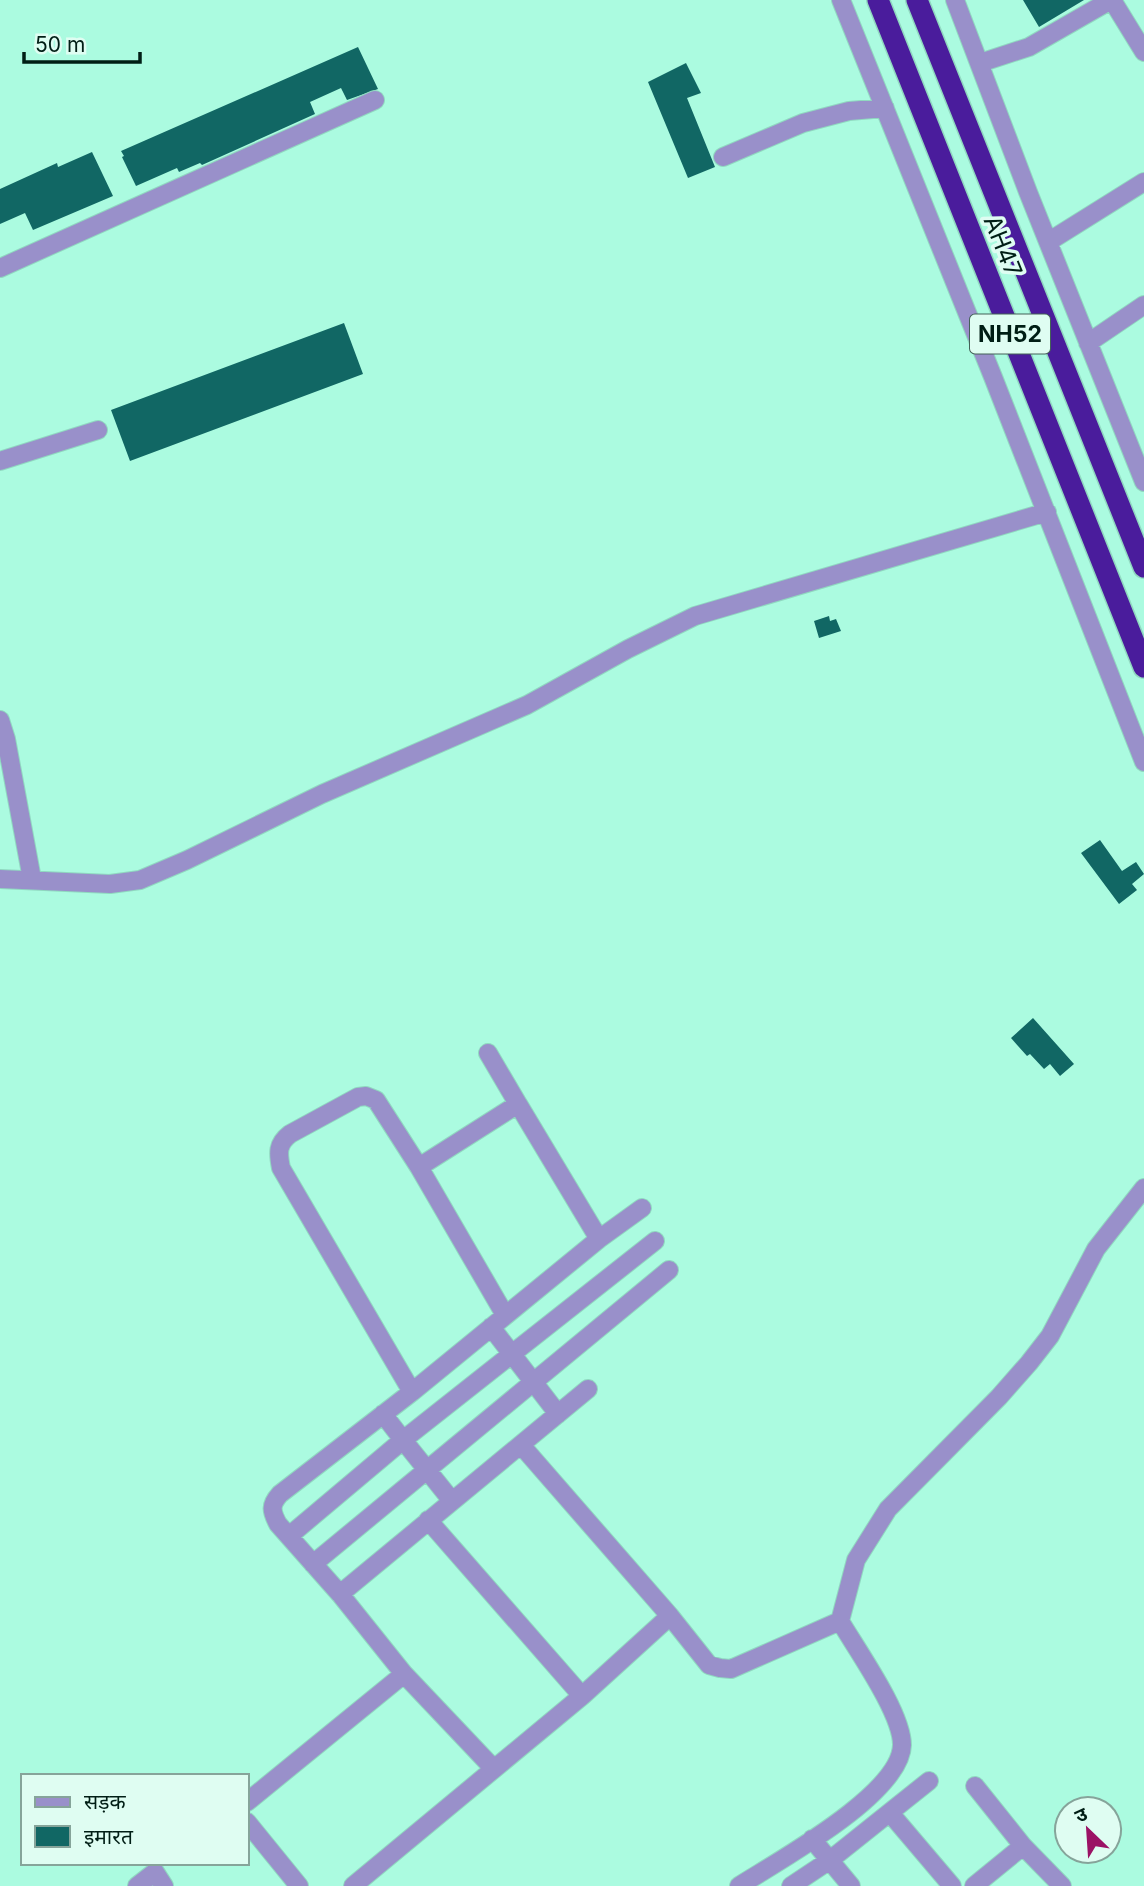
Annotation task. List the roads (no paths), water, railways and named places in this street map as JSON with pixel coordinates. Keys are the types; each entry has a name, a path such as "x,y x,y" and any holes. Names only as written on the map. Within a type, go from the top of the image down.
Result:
{"highway":[{"name":"AH47","path":"878,0 1144,667"},
{"name":"AH47","path":"917,0 1144,567"}],"street":[{"path":"841,0 1047,512 1144,762"},
{"path":"954,0 1143,478 1113,488"},
{"path":"980,63 1029,47 1112,0 1144,51"},
{"path":"0,268 376,100"},
{"path":"723,157 803,123 849,111 885,108"},
{"path":"1048,242 1144,182"},
{"path":"1088,343 1144,305"},
{"path":"0,461 98,430"},
{"path":"0,878 110,884 140,880 322,794 527,705 628,649 695,616 1047,512"},
{"path":"0,720 32,879"},
{"path":"488,1053 599,1239"},
{"path":"412,1392 281,1168 278,1153 282,1141 290,1134 358,1097 366,1096 379,1103 419,1167 498,1321 511,1355 558,1414"},
{"path":"419,1167 518,1104"},
{"path":"739,1886 852,1813 896,1767 902,1745 895,1716 840,1621 856,1560 888,1509 999,1398 1050,1336 1096,1249 1144,1188"},
{"path":"494,1769 404,1674 289,1536 272,1511 273,1502 599,1239 642,1208"},
{"path":"289,1536 403,1440 654,1241"},
{"path":"313,1563 668,1270"},
{"path":"340,1594 587,1390"},
{"path":"383,1414 452,1501"},
{"path":"521,1445 670,1616 709,1665 730,1669 840,1621"},
{"path":"428,1520 582,1696"},
{"path":"353,1886 582,1696 670,1616"},
{"path":"248,1801 404,1674"},
{"path":"791,1886 830,1860 929,1782"},
{"path":"975,1786 1023,1846 1062,1886"},
{"path":"890,1813 952,1886"},
{"path":"248,1823 299,1886"},
{"path":"812,1839 851,1886"},
{"path":"974,1886 1023,1846"},
{"path":"137,1886 162,1874"}]}
